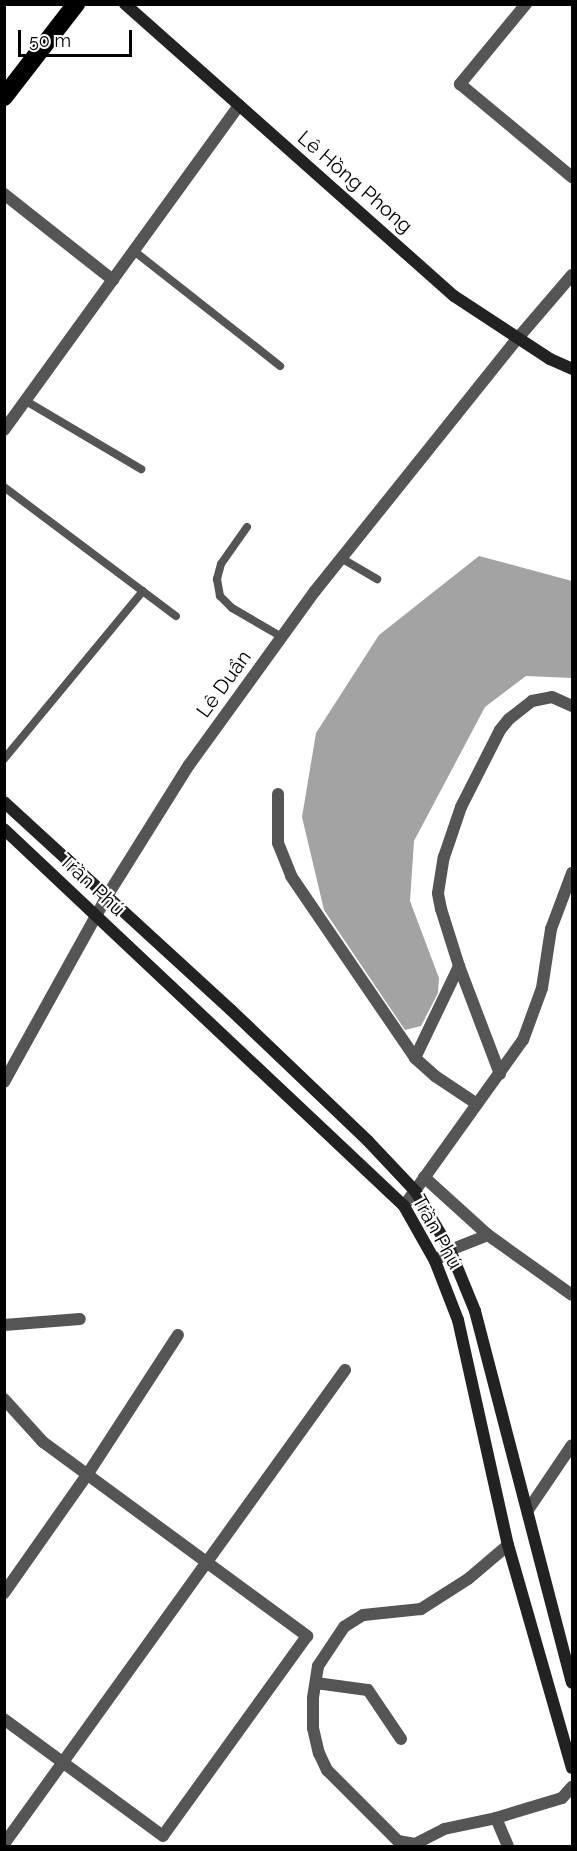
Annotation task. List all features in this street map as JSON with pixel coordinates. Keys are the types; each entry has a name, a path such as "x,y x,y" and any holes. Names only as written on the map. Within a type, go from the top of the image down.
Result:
{"highway":[{"path":"4,97 76,4"}],"main road":[{"name":"Lê Hồng Phong","path":"125,4 454,296 550,359 573,369"},
{"name":"Trần Phú","path":"4,802 368,1140 416,1192 450,1250 476,1311 573,1683"},
{"name":"Trần Phú","path":"4,829 404,1206 435,1261 458,1320 508,1545 573,1768"}],"street":[{"path":"526,4 460,84 573,177"},
{"path":"4,430 238,105"},
{"path":"4,194 112,280"},
{"name":"Lê Duẩn","path":"4,1082 106,896 189,765 341,558 518,338 573,275"},
{"path":"500,1074 459,966 438,893 444,857 461,807 500,730 509,718 532,701 552,697 573,706"},
{"path":"278,794 276,831 285,865 415,1058 435,1076 477,1104"},
{"path":"404,1206 523,1040 536,1009 547,967 551,929 573,873"},
{"path":"415,1058 459,966"},
{"name":"Trần Phú","path":"424,1177 488,1234 573,1295"},
{"path":"435,1261 450,1250 488,1234"},
{"path":"4,1325 80,1319"},
{"path":"4,1593 87,1475 178,1335"},
{"path":"4,1844 345,1370"},
{"path":"4,1399 43,1442 307,1636 163,1836 4,1719"},
{"path":"528,1510 573,1445"},
{"path":"508,1545 468,1579 421,1609 363,1615 344,1627 318,1666 313,1728 327,1770 398,1841 415,1844 427,1843 444,1829 496,1818 562,1798 573,1786"},
{"path":"316,1683 368,1690 401,1739"},
{"path":"496,1818 508,1846"}],"lane":[{"path":"134,251 280,366"},
{"path":"26,401 141,469"},
{"path":"4,487 176,616"},
{"path":"247,527 221,564 217,579 220,596 232,608 282,637"},
{"path":"341,558 376,579"},
{"path":"4,759 143,591"}],"shaded area":[{"path":"479,556 572,581 572,678 526,676 485,707 414,841 410,901 439,978 438,993 421,1026 405,1030 324,910 302,817 316,733 379,635"}]}
